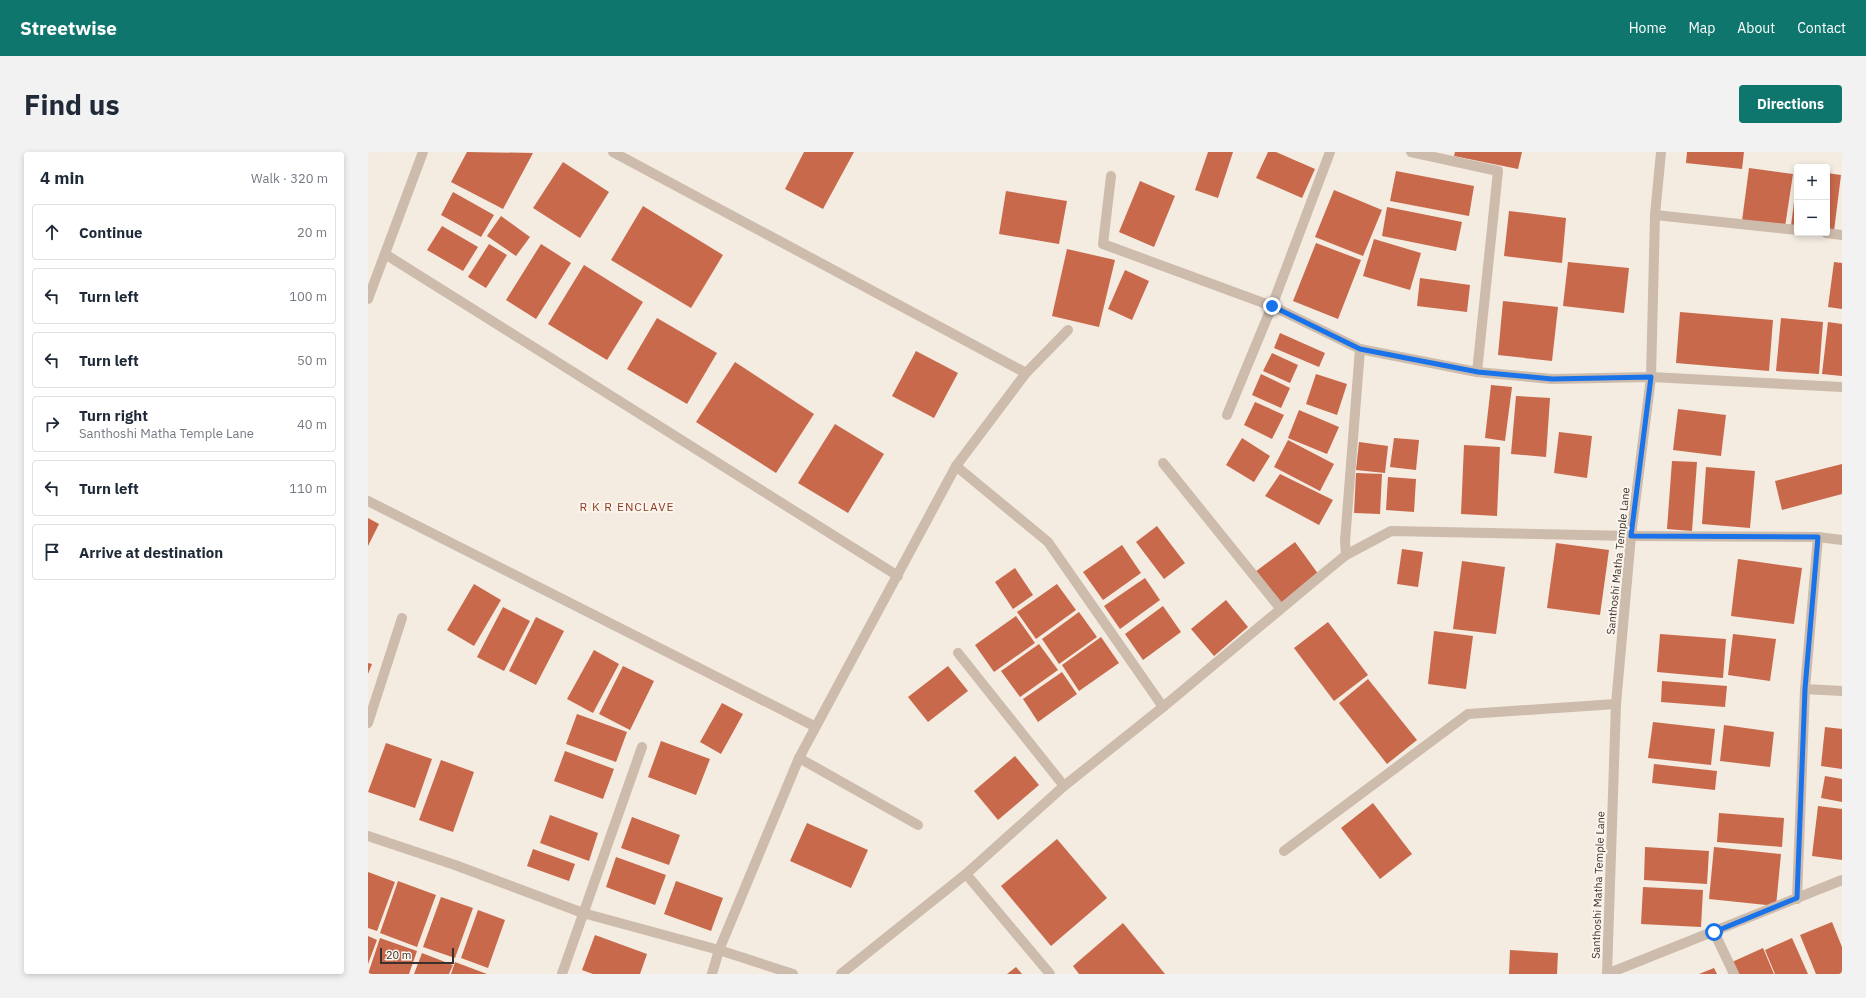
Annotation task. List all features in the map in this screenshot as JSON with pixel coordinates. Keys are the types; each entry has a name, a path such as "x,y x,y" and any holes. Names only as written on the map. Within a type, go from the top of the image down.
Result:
{"street":[{"path":"368,299 423,152"},
{"path":"613,152 1026,373"},
{"path":"1227,415 1272,306 1330,152"},
{"path":"1411,152 1498,171 1478,372"},
{"name":"Santhoshi Matha Temple Lane","path":"1607,974 1616,704 1631,536 1651,377 1655,215 1661,152"},
{"path":"1111,176 1102,244 1272,306 1360,349 1478,372 1552,379 1651,377 1842,387"},
{"path":"1655,215 1794,230"},
{"path":"1830,234 1842,235"},
{"path":"385,254 898,576"},
{"path":"712,974 719,950 799,758 814,726 898,576 956,466 1026,373 1068,330"},
{"path":"1346,555 1345,541 1360,349"},
{"path":"1163,463 1280,608"},
{"path":"956,466 1048,542 1163,707"},
{"path":"368,501 814,726"},
{"path":"841,974 966,874 1064,786 1163,707 1280,608 1346,555 1392,531 1631,536 1818,537 1842,540"},
{"path":"1797,898 1805,689 1818,537"},
{"path":"368,723 402,618"},
{"path":"958,653 1064,786"},
{"path":"1805,689 1842,691"},
{"path":"1284,851 1468,714 1616,704"},
{"path":"562,974 642,747"},
{"path":"799,758 918,825"},
{"path":"368,836 455,865 583,913 719,950 793,974"},
{"path":"966,874 1050,974"},
{"path":"1607,974 1842,880"},
{"path":"1714,932 1734,974"}],"building":[{"path":"467,152 533,153 503,209 451,182"},
{"path":"804,152 854,152 823,209 785,189"},
{"path":"1208,152 1233,152 1218,198 1195,190"},
{"path":"1268,152 1276,152 1315,169 1302,198 1256,178"},
{"path":"1455,152 1522,152 1518,169 1454,156"},
{"path":"1687,152 1744,152 1742,169 1686,163"},
{"path":"563,162 609,192 580,238 533,208"},
{"path":"1749,168 1793,174 1785,227 1742,221"},
{"path":"1396,171 1474,186 1469,216 1390,201"},
{"path":"1830,173 1841,175 1834,231 1830,230"},
{"path":"1140,181 1175,196 1154,247 1119,232"},
{"path":"1334,190 1382,210 1363,256 1315,237"},
{"path":"1006,191 1067,201 1059,244 999,234"},
{"path":"453,192 494,215 481,237 441,215"},
{"path":"1794,202 1794,226 1791,226"},
{"path":"643,206 723,255 691,308 611,260"},
{"path":"1387,207 1462,222 1456,251 1382,236"},
{"path":"1509,211 1566,218 1562,263 1504,256"},
{"path":"501,216 530,237 516,256 487,236"},
{"path":"442,226 478,247 463,271 427,250"},
{"path":"1374,239 1421,253 1410,290 1363,276"},
{"path":"1316,243 1361,260 1338,319 1293,301"},
{"path":"489,244 507,255 486,288 468,277"},
{"path":"541,244 571,263 536,319 506,300"},
{"path":"1067,249 1115,260 1099,327 1052,316"},
{"path":"1568,262 1629,268 1624,313 1563,306"},
{"path":"1834,262 1842,263 1842,309 1828,307"},
{"path":"584,265 643,302 607,360 548,324"},
{"path":"1125,270 1149,281 1132,320 1108,309"},
{"path":"1420,278 1470,285 1467,312 1417,306"},
{"path":"1503,301 1558,307 1552,361 1498,355"},
{"path":"1680,312 1773,320 1769,371 1676,363"},
{"path":"657,318 717,353 687,404 627,369"},
{"path":"1781,318 1823,322 1819,374 1776,371"},
{"path":"1828,322 1842,324 1842,376 1822,374"},
{"path":"1280,333 1325,353 1319,367 1274,348"},
{"path":"916,351 958,373 934,418 892,396"},
{"path":"1272,353 1298,365 1290,383 1263,371"},
{"path":"735,362 814,414 776,473 696,422"},
{"path":"1261,374 1290,388 1281,408 1252,395"},
{"path":"1316,374 1347,384 1337,415 1306,404"},
{"path":"1491,385 1512,387 1505,441 1485,438"},
{"path":"1516,396 1550,398 1546,457 1511,454"},
{"path":"1255,402 1284,415 1272,439 1244,425"},
{"path":"1678,409 1726,415 1721,456 1673,450"},
{"path":"1299,410 1339,427 1327,454 1288,438"},
{"path":"835,424 884,454 848,513 798,483"},
{"path":"1559,432 1592,436 1587,478 1554,473"},
{"path":"1242,438 1270,456 1254,482 1226,465"},
{"path":"1394,438 1419,440 1416,470 1390,467"},
{"path":"1288,440 1334,464 1320,491 1274,467"},
{"path":"1359,442 1388,446 1385,473 1356,470"},
{"path":"1464,445 1500,447 1497,516 1461,514"},
{"path":"1672,461 1697,462 1692,531 1667,529"},
{"path":"1842,464 1842,494 1782,510 1775,481"},
{"path":"1706,467 1755,471 1750,528 1702,524"},
{"path":"1356,473 1382,474 1380,514 1354,513"},
{"path":"1280,474 1333,500 1319,525 1265,496"},
{"path":"1388,477 1416,479 1414,512 1386,510"},
{"path":"368,518 379,524 368,546"},
{"path":"1157,526 1185,563 1164,579 1136,542"},
{"path":"1295,542 1319,575 1280,605 1255,572"},
{"path":"1556,543 1609,550 1600,615 1547,608"},
{"path":"1122,545 1141,573 1103,600 1083,572"},
{"path":"1402,549 1423,552 1418,587 1397,584"},
{"path":"1738,559 1802,568 1794,624 1731,616"},
{"path":"1462,561 1505,567 1496,634 1453,629"},
{"path":"1015,568 1033,595 1013,609 995,582"},
{"path":"1145,578 1160,600 1120,629 1104,606"},
{"path":"474,584 501,600 474,646 447,630"},
{"path":"1057,584 1076,610 1036,639 1017,612"},
{"path":"1226,600 1248,627 1214,656 1191,629"},
{"path":"1163,606 1181,632 1143,660 1125,634"},
{"path":"503,607 530,621 504,671 477,657"},
{"path":"1079,612 1097,637 1059,664 1042,639"},
{"path":"1016,616 1035,643 994,672 975,645"},
{"path":"536,617 564,631 536,685 509,671"},
{"path":"1328,622 1368,675 1334,701 1294,648"},
{"path":"1434,631 1473,636 1466,689 1428,684"},
{"path":"1660,634 1726,639 1723,678 1657,672"},
{"path":"1733,634 1776,639 1770,681 1728,675"},
{"path":"1101,637 1119,663 1079,691 1062,665"},
{"path":"1039,644 1058,670 1020,697 1001,671"},
{"path":"594,650 619,664 593,713 567,699"},
{"path":"368,663 372,664 368,674"},
{"path":"623,666 654,681 630,730 599,714"},
{"path":"948,666 968,691 928,722 908,697"},
{"path":"1062,672 1077,694 1038,722 1023,699"},
{"path":"1368,679 1417,740 1387,764 1339,703"},
{"path":"1662,681 1727,686 1725,707 1661,702"},
{"path":"722,703 743,714 721,754 700,742"},
{"path":"577,714 627,732 616,762 566,744"},
{"path":"1653,722 1715,729 1711,765 1648,758"},
{"path":"1724,725 1774,732 1770,767 1720,761"},
{"path":"1825,727 1842,729 1842,769 1821,766"},
{"path":"661,741 710,759 696,795 648,777"},
{"path":"386,743 432,759 415,808 368,792"},
{"path":"565,751 614,769 603,799 554,781"},
{"path":"1015,756 1039,785 998,820 974,791"},
{"path":"441,760 474,772 453,832 419,820"},
{"path":"1654,764 1717,771 1715,790 1652,783"},
{"path":"1825,776 1842,779 1842,802 1821,798"},
{"path":"1373,803 1412,854 1380,879 1341,828"},
{"path":"1818,806 1842,809 1842,860 1812,856"},
{"path":"1719,813 1784,818 1782,847 1717,842"},
{"path":"550,815 598,833 589,861 540,843"},
{"path":"632,817 680,835 669,865 621,848"},
{"path":"807,823 868,850 851,888 790,861"},
{"path":"1057,839 1107,898 1051,946 1001,886"},
{"path":"1645,847 1709,851 1707,884 1644,880"},
{"path":"1714,847 1781,854 1776,906 1709,899"},
{"path":"533,849 575,864 569,881 527,866"},
{"path":"616,857 666,875 655,905 606,887"},
{"path":"368,872 395,882 377,931 368,928"},
{"path":"398,881 436,895 417,947 380,933"},
{"path":"676,881 723,898 711,931 664,914"},
{"path":"1643,887 1703,890 1701,927 1641,924"},
{"path":"441,897 473,908 455,958 423,947"},
{"path":"478,910 505,920 488,968 461,958"},
{"path":"1832,922 1842,947 1842,974 1816,974 1800,935"},
{"path":"1123,923 1165,974 1079,974 1073,966"},
{"path":"595,935 647,954 640,974 593,974 582,970"},
{"path":"368,936 377,940 368,964"},
{"path":"380,938 417,951 409,974 368,974"},
{"path":"1792,938 1808,974 1775,974 1765,950"},
{"path":"1763,948 1774,974 1737,974 1732,962"},
{"path":"1510,950 1558,953 1557,974 1509,974"},
{"path":"422,953 453,965 449,974 414,974"},
{"path":"455,962 487,974 451,974"},
{"path":"1016,967 1022,974 1007,974"},
{"path":"1714,968 1717,974 1699,974"}],"district":[{"name":"R K R ENCLAVE","path":"627,506"}],"route":[{"path":"1272,306 1360,349 1478,372 1552,379 1651,377 1631,536 1818,537 1805,689 1797,898 1714,932"}]}
